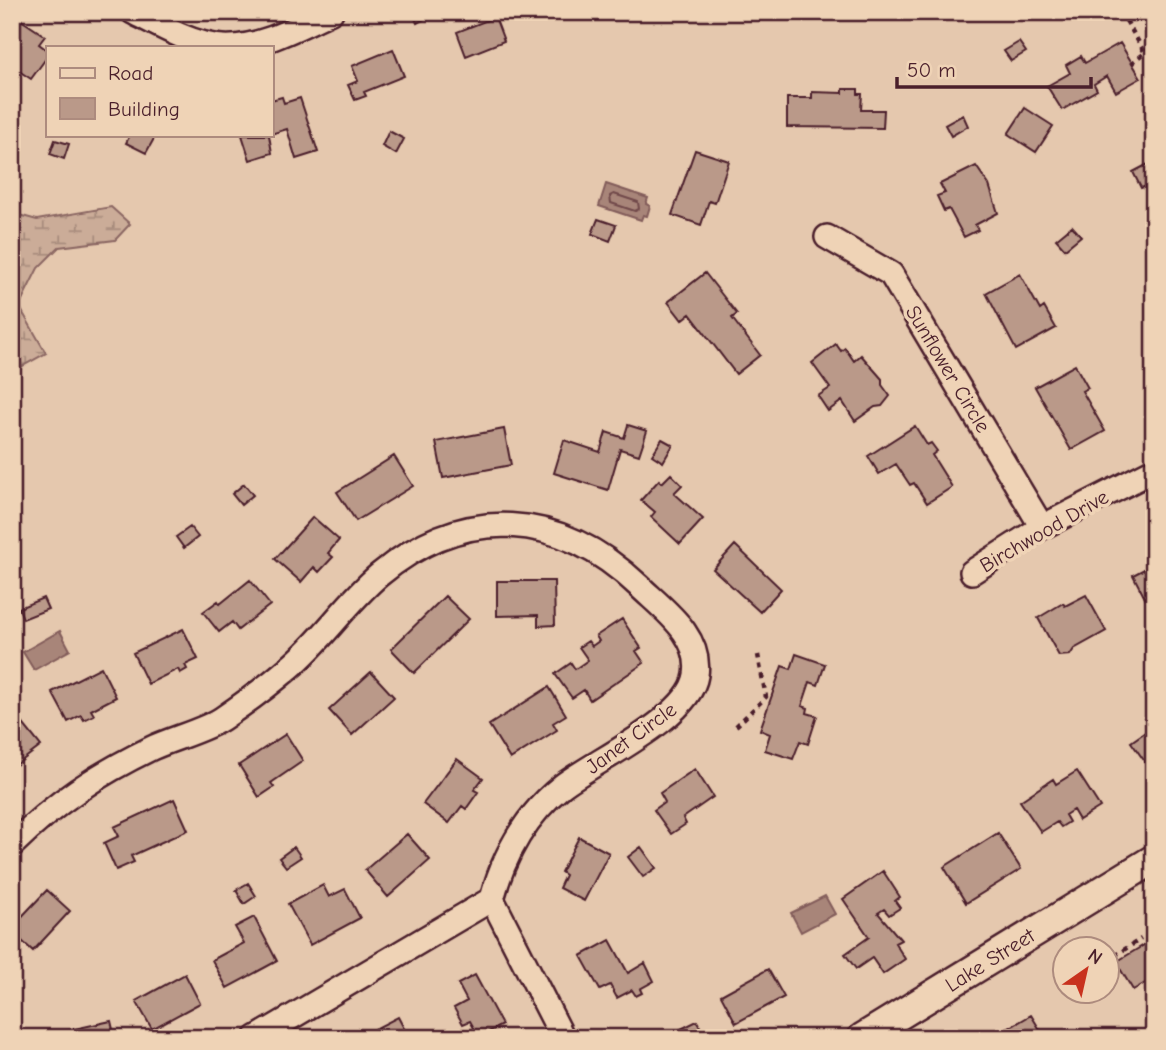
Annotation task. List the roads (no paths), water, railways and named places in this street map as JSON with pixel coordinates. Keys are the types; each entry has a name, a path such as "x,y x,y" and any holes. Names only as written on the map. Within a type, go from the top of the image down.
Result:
{"street":[{"path":"133,12 165,28 218,46"},
{"path":"230,46 268,38 331,12"},
{"name":"Sunflower Circle","path":"827,237 891,274 1042,527"},
{"name":"Birchwood Drive","path":"972,572 1042,527 1154,470"},
{"name":"Janet Circle","path":"12,845 48,810 90,780 188,731 220,721 290,667 378,576 411,552 445,535 468,529 517,523 552,530 583,545 637,584 694,644 696,677 677,707 616,754 563,786 532,816 502,862 492,900"},
{"name":"Lake Street","path":"862,1038 1154,859"},
{"path":"256,1038 492,900 563,1038"}],"water":[{"path":"606,184 648,198 646,204 650,206 647,216 643,215 641,220 599,206"},
{"path":"60,631 70,650 34,670 23,652"},
{"path":"825,896 835,914 801,932 791,913"}]}
